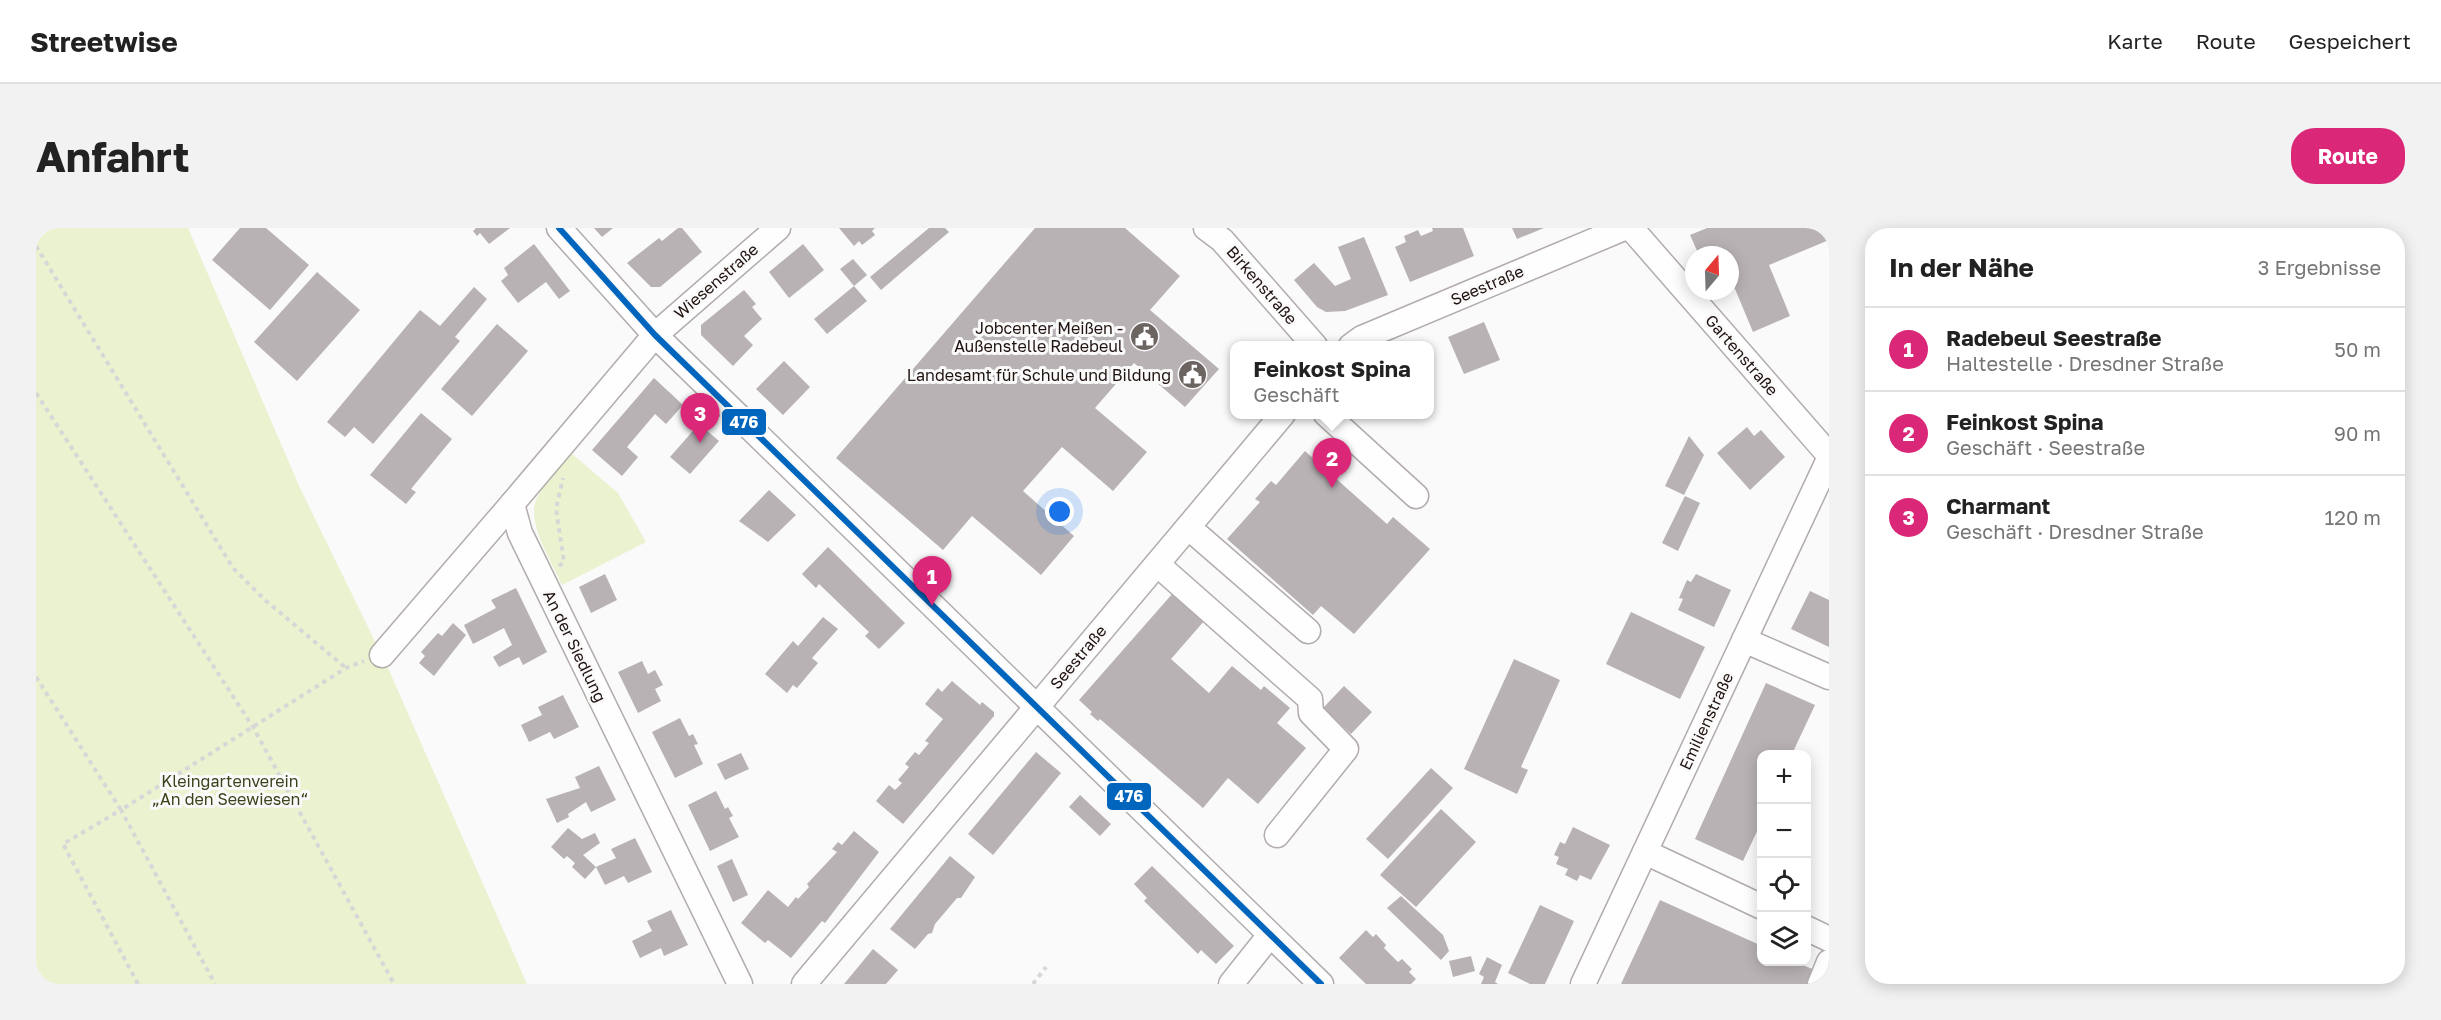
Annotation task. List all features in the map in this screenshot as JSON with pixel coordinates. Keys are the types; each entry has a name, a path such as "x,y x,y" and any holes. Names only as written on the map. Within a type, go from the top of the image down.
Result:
{"street":[{"path":"559,228 655,335 1321,984"},
{"name":"Wiesenstraße","path":"655,335 778,228"},
{"name":"Birkenstraße","path":"1206,228 1222,240 1311,341"},
{"name":"Seestraße","path":"1358,341 1372,333 1624,228"},
{"name":"Gartenstraße","path":"1631,228 1829,457"},
{"path":"382,655 655,335"},
{"name":"Seestraße","path":"804,984 1279,419"},
{"path":"1331,419 1416,496"},
{"name":"Emilienstraße","path":"1583,984 1829,457"},
{"name":"An der Siedlung","path":"512,504 520,533 740,984"},
{"path":"1188,527 1308,631"},
{"path":"1157,564 1310,699 1311,713 1346,749 1277,835"},
{"path":"1744,640 1829,677"},
{"path":"1645,852 1757,905"},
{"path":"1811,930 1829,939"},
{"path":"1231,984 1270,934"}],"path":[{"path":"36,246 233,568 265,600 346,668"},
{"path":"36,393 253,727 394,984"},
{"path":"543,580 564,562 556,509 564,468 554,453"},
{"path":"138,984 63,844 346,668 382,655"},
{"path":"36,677 121,810 214,984"},
{"path":"1033,984 1046,968"}],"green space":[{"name":"Kleingartenverein „An den Seewiesen“","path":"36,228 188,228 300,488 388,668 527,984 45,984 36,969"},
{"path":"572,454 618,493 646,542 562,585 541,542 534,518 534,507 544,486"}],"building":[{"path":"240,228 266,228 309,265 270,310 212,260"},
{"path":"476,228 510,228 489,244 480,233 477,236 473,231"},
{"path":"594,228 613,228 602,237"},
{"path":"678,228 682,228 702,252 660,287 651,287 627,263 659,238 662,241"},
{"path":"839,228 875,228 872,231 875,235 862,245 859,241 854,246"},
{"path":"929,228 945,228 949,232 881,290 870,277"},
{"path":"1035,228 1125,228 1180,276 1150,310 1219,369 1185,407 1134,363 1095,408 1147,452 1113,491 1062,447 1023,491 1074,536 1041,575 972,516 943,550 836,458"},
{"path":"1432,228 1463,228 1474,256 1410,282 1395,247 1406,242 1404,236 1418,230 1421,236 1433,231"},
{"path":"1512,228 1544,228 1517,239"},
{"path":"1707,228 1829,228 1829,240 1769,265 1790,316 1753,332 1739,299 1739,246 1695,246 1690,235"},
{"path":"1364,237 1388,295 1345,311 1326,312 1317,307 1294,280 1314,263 1335,286 1351,279 1338,247"},
{"path":"534,244 570,291 559,299 546,282 518,303 501,281 508,275 504,268"},
{"path":"803,244 824,270 789,298 769,272"},
{"path":"853,259 867,275 854,286 840,269"},
{"path":"317,272 360,310 297,381 254,342"},
{"path":"854,286 867,301 827,334 814,319"},
{"path":"474,287 487,299 455,337 460,341 373,444 354,427 345,437 327,422 420,310 440,326"},
{"path":"744,290 756,304 752,307 762,319 744,336 753,345 733,366 701,335 701,325"},
{"path":"1484,322 1500,360 1464,374 1448,337"},
{"path":"497,324 528,351 472,416 441,389"},
{"path":"784,361 810,387 783,415 756,389"},
{"path":"654,378 683,405 666,424 655,414 627,447 638,457 622,476 592,450"},
{"path":"421,413 452,439 411,489 416,492 406,504 370,475"},
{"path":"699,424 719,441 690,474 670,457"},
{"path":"1747,427 1754,436 1761,430 1785,457 1750,490 1717,453"},
{"path":"1689,436 1704,455 1684,495 1665,486"},
{"path":"1305,451 1387,524 1393,517 1430,549 1354,634 1321,606 1313,615 1227,539 1260,502 1255,499 1271,481 1276,485"},
{"path":"769,490 796,515 768,542 739,521"},
{"path":"1685,496 1700,503 1678,551 1662,543"},
{"path":"828,547 905,623 879,649 865,636 869,632 819,584 816,588 802,574"},
{"path":"605,574 617,600 591,613 579,587"},
{"path":"1696,574 1731,590 1714,627 1678,610 1683,599 1679,598 1687,580 1691,582"},
{"path":"516,588 547,652 523,665 519,657 499,667 493,657 512,645 504,628 473,644 464,625 496,608 491,600"},
{"path":"1810,591 1829,600 1829,647 1791,629"},
{"path":"1173,593 1205,620 1171,659 1209,693 1232,666 1261,690 1264,686 1290,708 1277,723 1306,748 1258,804 1228,778 1203,808 1100,719 1098,721 1079,700"},
{"path":"1631,612 1705,647 1680,699 1606,664"},
{"path":"823,617 838,629 812,658 818,663 797,688 793,685 787,693 765,674 793,641 798,646"},
{"path":"453,623 466,635 434,676 419,663 425,656 421,652 438,633 442,636"},
{"path":"1514,659 1560,680 1521,767 1528,770 1517,794 1464,769"},
{"path":"642,661 648,674 655,670 663,685 655,689 661,701 638,713 618,672"},
{"path":"952,681 980,705 982,702 994,712 994,716 903,824 876,801 889,785 895,790 902,783 898,780 909,767 905,764 915,752 919,755 929,743 925,741 943,719 925,704 938,688 942,692"},
{"path":"1766,683 1815,705 1794,750 1757,750 1757,832 1743,861 1695,839"},
{"path":"1344,686 1372,712 1351,734 1323,708"},
{"path":"563,695 579,727 554,739 550,732 529,742 521,725 542,715 538,707"},
{"path":"680,718 689,736 693,734 698,744 694,745 703,764 675,778 652,732"},
{"path":"1036,752 1061,773 993,855 968,834"},
{"path":"741,753 749,769 725,780 717,764"},
{"path":"599,766 616,800 591,812 586,802 568,814 569,817 557,823 546,799 580,788 575,777"},
{"path":"1431,768 1453,788 1388,859 1366,839"},
{"path":"716,791 725,809 728,807 733,816 729,818 739,837 710,851 688,805"},
{"path":"1080,795 1111,824 1100,836 1069,807"},
{"path":"1441,809 1476,842 1416,907 1380,875"},
{"path":"1573,827 1610,845 1591,880 1580,875 1577,881 1565,875 1568,869 1556,864 1559,857 1554,855 1560,842 1565,844"},
{"path":"568,828 582,839 595,833 600,843 583,855 596,867 585,879 572,867 575,863 567,856 564,859 551,847"},
{"path":"854,831 879,852 825,923 822,921 791,958 768,940 765,943 741,923 768,890 788,907 796,897 798,899 809,887 807,884 837,852 832,849 838,842 842,845"},
{"path":"635,838 652,872 628,883 624,876 605,885 596,867 616,858 611,849"},
{"path":"950,856 975,877 961,898 957,898 935,924 932,933 928,934 915,949 890,929"},
{"path":"732,859 748,895 733,902 717,866"},
{"path":"1152,866 1234,946 1216,964 1201,950 1198,954 1144,901 1147,898 1134,884"},
{"path":"1401,896 1443,935 1449,951 1441,960 1387,908"},
{"path":"1660,900 1757,944 1757,966 1805,966 1815,970 1808,984 1621,984"},
{"path":"1540,905 1574,921 1545,984 1530,984 1508,973"},
{"path":"671,910 688,945 664,956 661,948 640,958 632,941 652,931 647,921"},
{"path":"1366,930 1373,937 1376,934 1386,945 1384,948 1398,962 1402,959 1412,969 1409,972 1416,979 1411,984 1366,984 1339,958"},
{"path":"873,949 898,970 886,984 844,984"},
{"path":"1471,956 1475,971 1453,977 1449,961"},
{"path":"1487,957 1502,965 1495,982 1498,984 1481,984 1484,977 1479,974"}],"transit line":[{"name":"476","path":"559,228 655,335 1321,984"}],"place":[{"name":"Jobcenter Meißen - Außenstelle Radebeul","path":"1144,337"},
{"name":"Landesamt für Schule und Bildung","path":"1192,375"},
{"name":"Charmant","path":"700,443"},
{"name":"Feinkost Spina","path":"1332,488"},
{"name":"Radebeul Seestraße","path":"932,606"}]}
